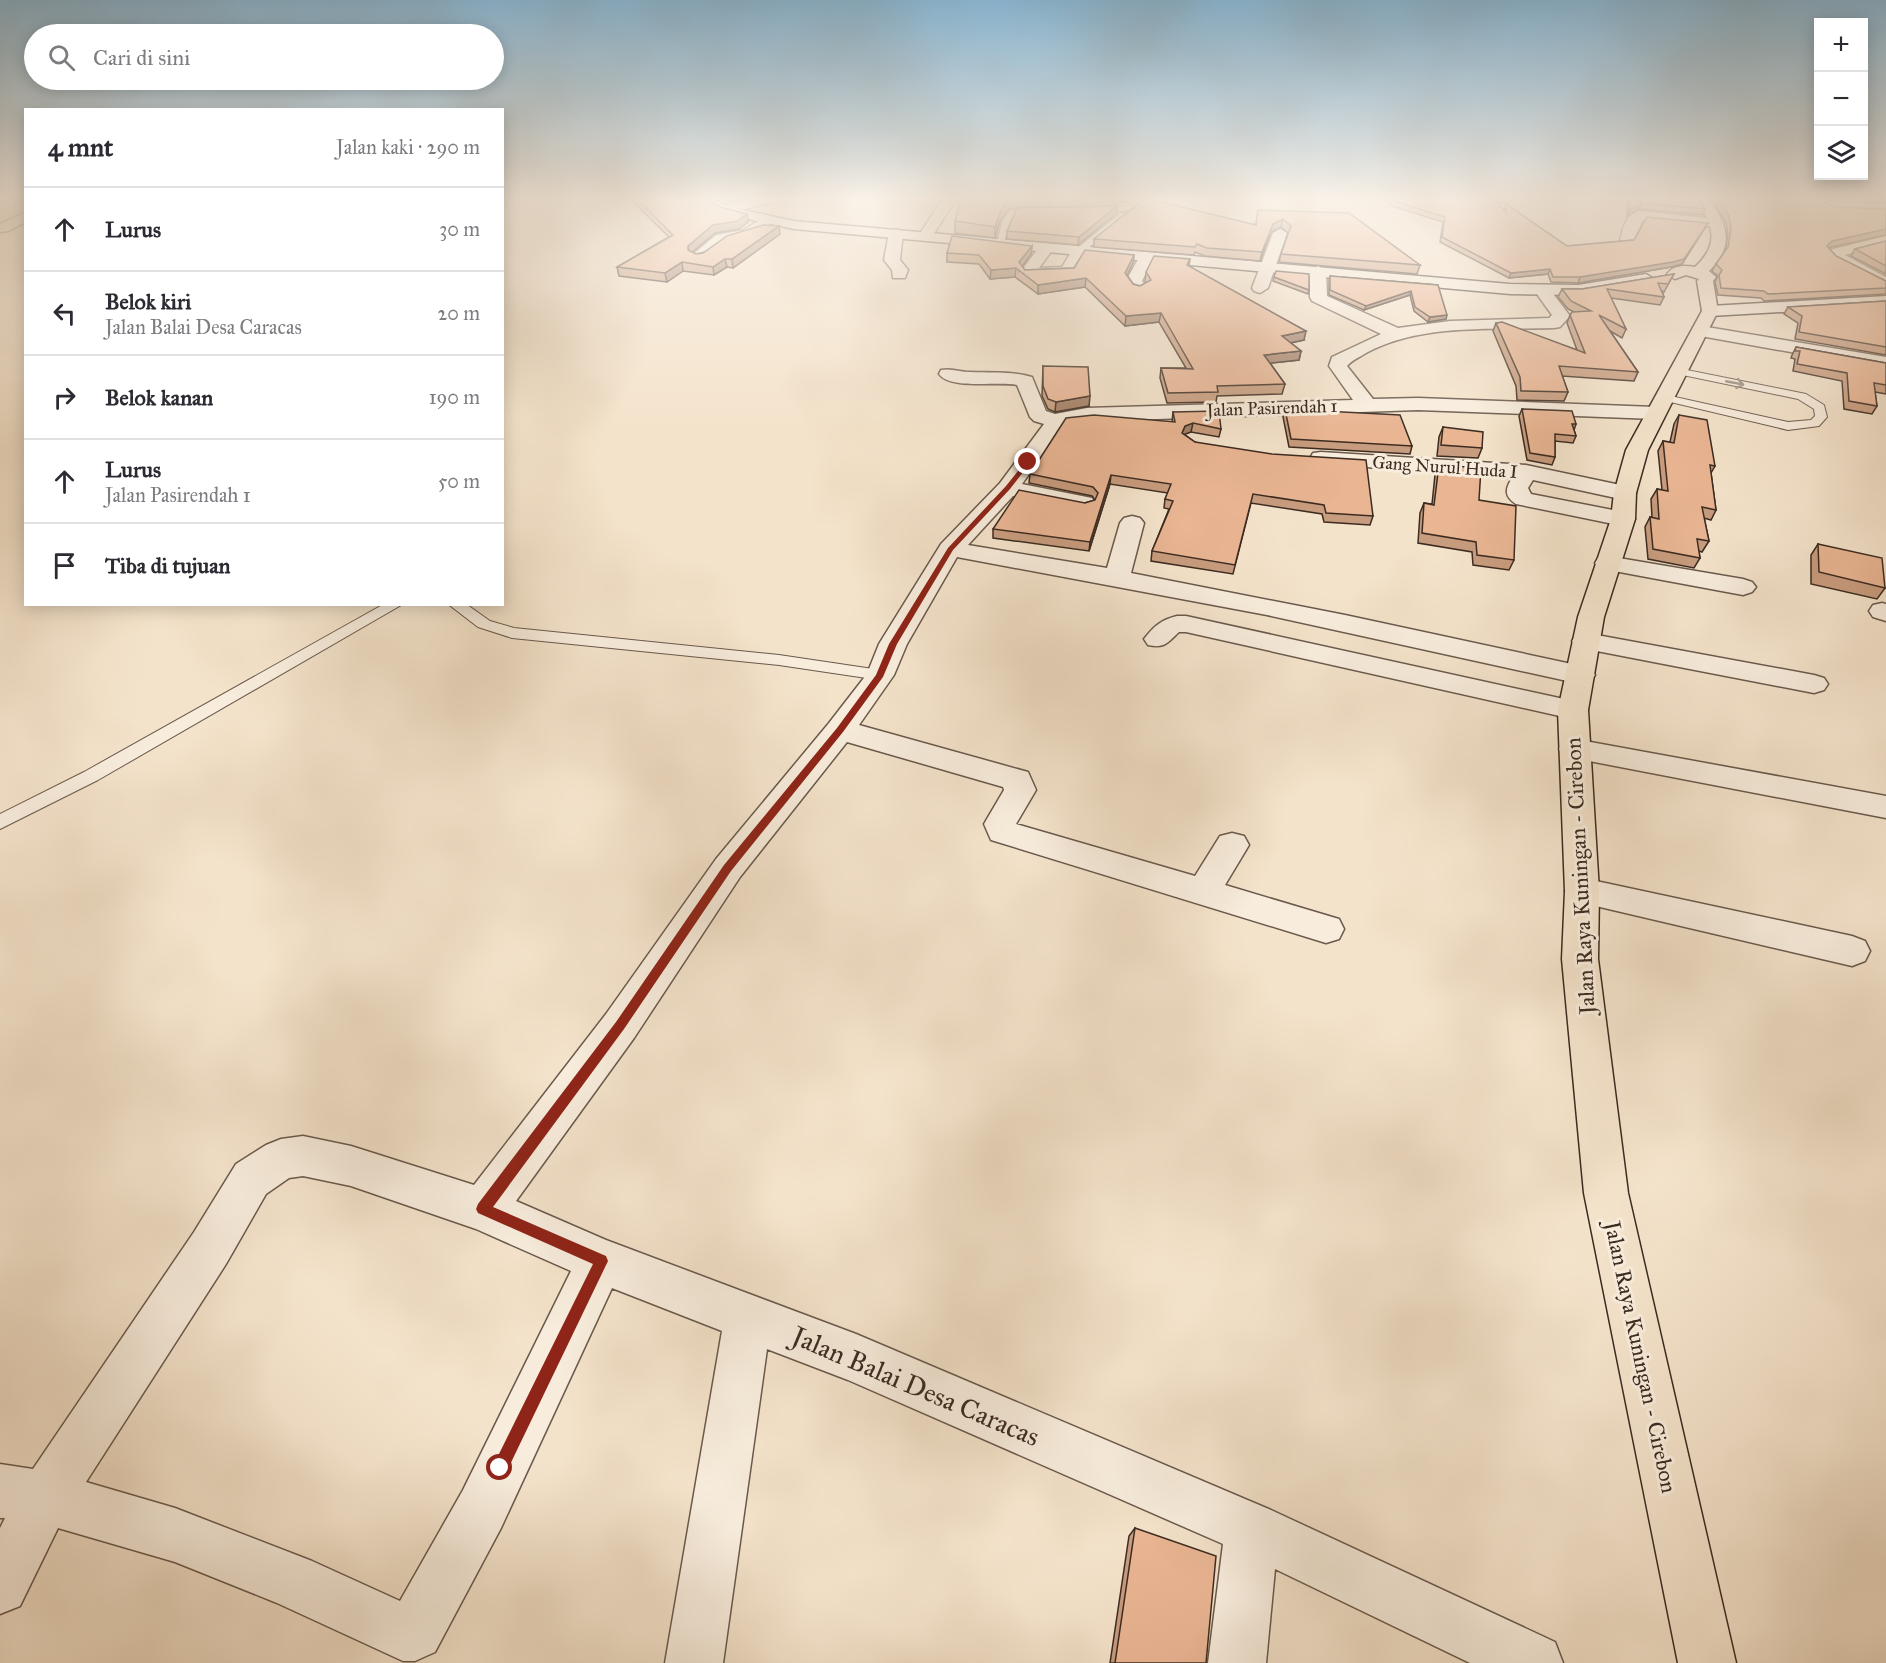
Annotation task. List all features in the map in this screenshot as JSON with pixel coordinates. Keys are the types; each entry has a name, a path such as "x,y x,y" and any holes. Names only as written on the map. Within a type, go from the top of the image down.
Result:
{"highway":[{"name":"Jalan Raya Kuningan - Cirebon","path":"1707,276 1698,294 1666,394 1637,450 1624,506 1607,562 1573,710 1582,891 1580,959 1606,1193 1707,1663"}],"street":[{"path":"1137,276 1134,281 1140,288"},
{"path":"1260,288 1265,276"},
{"path":"1318,276 1318,297 1325,303 1396,334"},
{"path":"1359,276 1501,288 1886,302"},
{"path":"1871,276 1886,284"},
{"path":"1367,405 1338,366 1340,361 1370,344 1396,334 1450,326 1554,323 1561,316 1542,290"},
{"path":"1698,294 1886,363"},
{"path":"483,1209 620,1026 728,868 840,730 880,675 893,644 950,549 1008,488 1057,421 1041,417 1037,413 1025,381 1013,378 977,379 948,374"},
{"name":"Jalan Pasirendah 1","path":"1057,421 1068,416 1087,414 1367,405 1458,404 1563,411 1666,394"},
{"name":"Gang Nurul Huda I","path":"1305,457 1526,472 1517,488 1518,495 1524,499 1624,506"},
{"path":"1008,488 1084,503"},
{"path":"1117,578 1132,523"},
{"path":"950,549 1117,578 1382,629 1584,658 1814,684"},
{"path":"1607,562 1743,587"},
{"path":"1158,639 1168,626 1177,623 1186,624 1573,710"},
{"path":"840,730 1017,780 1020,790 1000,824 1003,832 1326,929"},
{"path":"1574,749 1886,807"},
{"path":"1203,892 1232,845"},
{"path":"1582,891 1852,951"},
{"name":"Jalan Balai Desa Caracas","path":"22,1494 210,1248 251,1179 281,1160 303,1156 351,1166 483,1209 602,1261 856,1359 1252,1529 1534,1663"},
{"path":"0,1586 22,1494 175,1535 292,1581 403,1632 415,1632 482,1509 602,1261"},
{"path":"694,1663 748,1317"},
{"path":"1237,1663 1252,1529"}],"lane":[{"path":"1666,394 1802,396 1820,408 1821,417 1815,423 1788,426 1666,394"},
{"path":"0,822 91,776 392,606"},
{"path":"458,606 483,624 512,633 779,660 880,675"}],"building":[{"path":"1026,276 1127,276 1133,284 1140,286 1151,280 1148,276 1206,276 1306,331 1282,336 1301,351 1264,355 1285,384 1217,386 1218,392 1168,393 1161,368 1193,369 1161,313 1126,316 1086,278 1038,285"},
{"path":"1309,276 1309,290 1274,277"},
{"path":"1330,276 1438,285 1447,315 1430,317 1415,307 1411,291 1366,306 1330,290"},
{"path":"1552,276 1589,276 1580,277"},
{"path":"1673,276 1668,284 1658,283 1664,297 1607,289 1626,329 1599,315 1638,372 1559,366 1568,392 1521,391 1520,377 1496,323 1502,322 1585,353 1570,315 1572,312 1591,311 1571,301 1562,289 1582,289"},
{"path":"1719,276 1875,276 1886,281 1886,288 1768,294 1764,291 1721,288"},
{"path":"1886,301 1886,347 1799,332 1802,316 1788,307"},
{"path":"1796,347 1886,363 1886,385 1874,383 1877,406 1849,401 1847,373 1797,364 1800,351 1795,351"},
{"path":"1043,366 1088,367 1090,396 1056,402 1048,399 1043,386"},
{"path":"1285,409 1400,415 1412,446 1291,439"},
{"path":"1522,409 1572,411 1576,424 1572,424 1576,436 1555,434 1555,457 1530,453"},
{"path":"1219,411 1221,429 1193,423 1185,426 1182,433 1195,442 1272,454 1366,460 1373,516 1326,513 1324,505 1253,494 1235,565 1152,551 1173,501 1165,499 1171,484 1111,475 1090,542 993,529 1019,490 1085,503 1095,500 1098,493 1093,487 1030,474 1066,418 1094,415 1175,422 1173,412"},
{"path":"1679,415 1707,420 1715,466 1710,465 1716,510 1702,507 1709,541 1697,539 1700,558 1653,549 1650,517 1659,519 1657,489 1668,491 1663,441 1674,443"},
{"path":"1443,427 1483,432 1482,448 1441,445"},
{"path":"1439,465 1481,468 1479,500 1516,506 1514,560 1477,555 1476,542 1422,533 1424,503 1434,505"},
{"path":"1818,544 1882,558 1885,588 1819,572"},
{"path":"1135,1528 1216,1556 1206,1663 1115,1663"}],"route":[{"path":"500,1468 602,1261 483,1209 620,1026 728,868 840,730 880,675 893,644 950,549 1008,488 1028,462"}]}
